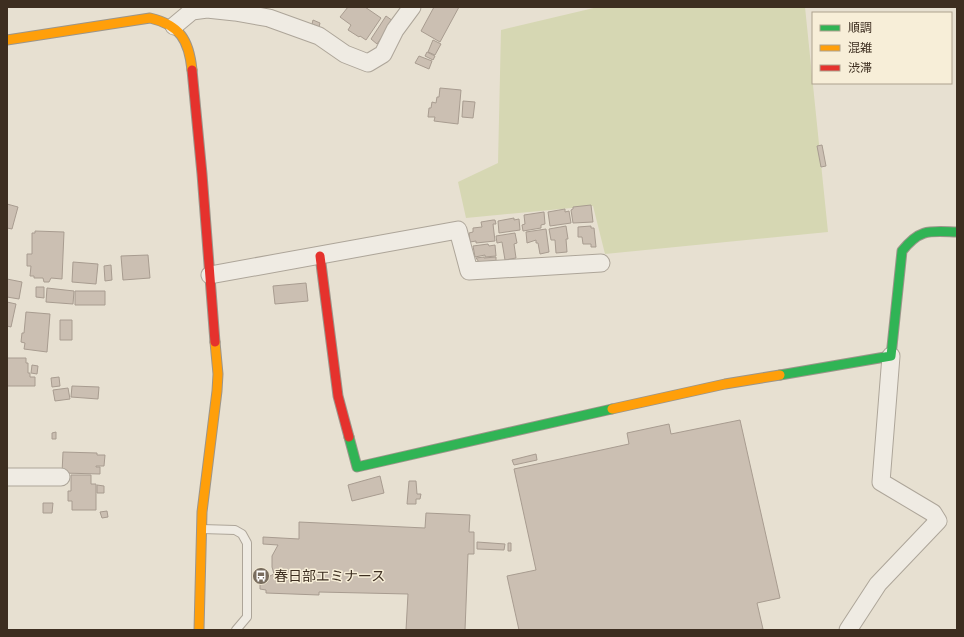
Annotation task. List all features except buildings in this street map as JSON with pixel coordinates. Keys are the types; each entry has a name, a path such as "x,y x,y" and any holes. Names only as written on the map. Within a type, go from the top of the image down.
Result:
{"street":[{"path":"174,26 192,11 207,9 236,12 272,13 319,36 345,54 368,63 383,54 395,30 412,7"},
{"path":"7,40 150,18 163,20 174,26 188,47 191,62 202,174 218,374 218,399 204,492 201,529 199,630"},
{"path":"210,275 458,230 469,271 601,263"},
{"path":"848,630 878,584 938,520 932,513 881,482 891,356 902,251 910,240 921,232 957,232"},
{"path":"320,256 338,396 357,467 725,384 891,356"},
{"path":"7,477 61,477"}],"lane":[{"path":"201,529 235,530 242,534 247,543 247,617 236,630"}],"green space":[{"path":"598,7 805,7 828,232 605,254 593,206 466,218 458,182 498,163 501,30"}],"traffic: fast":[{"path":"780,375 891,356 902,251 914,238 926,232 957,232"},
{"path":"349,437 357,467 612,409"}],"traffic: slow":[{"path":"7,40 150,18 169,25 181,35 191,59 192,70"},
{"path":"199,630 202,512 218,374 215,342"},
{"path":"612,409 725,384 780,375"}],"traffic: jam":[{"path":"192,70 202,174 215,342"},
{"path":"320,256 338,396 349,437"}],"place":[{"name":"春日部エミナース","path":"261,576"}]}
